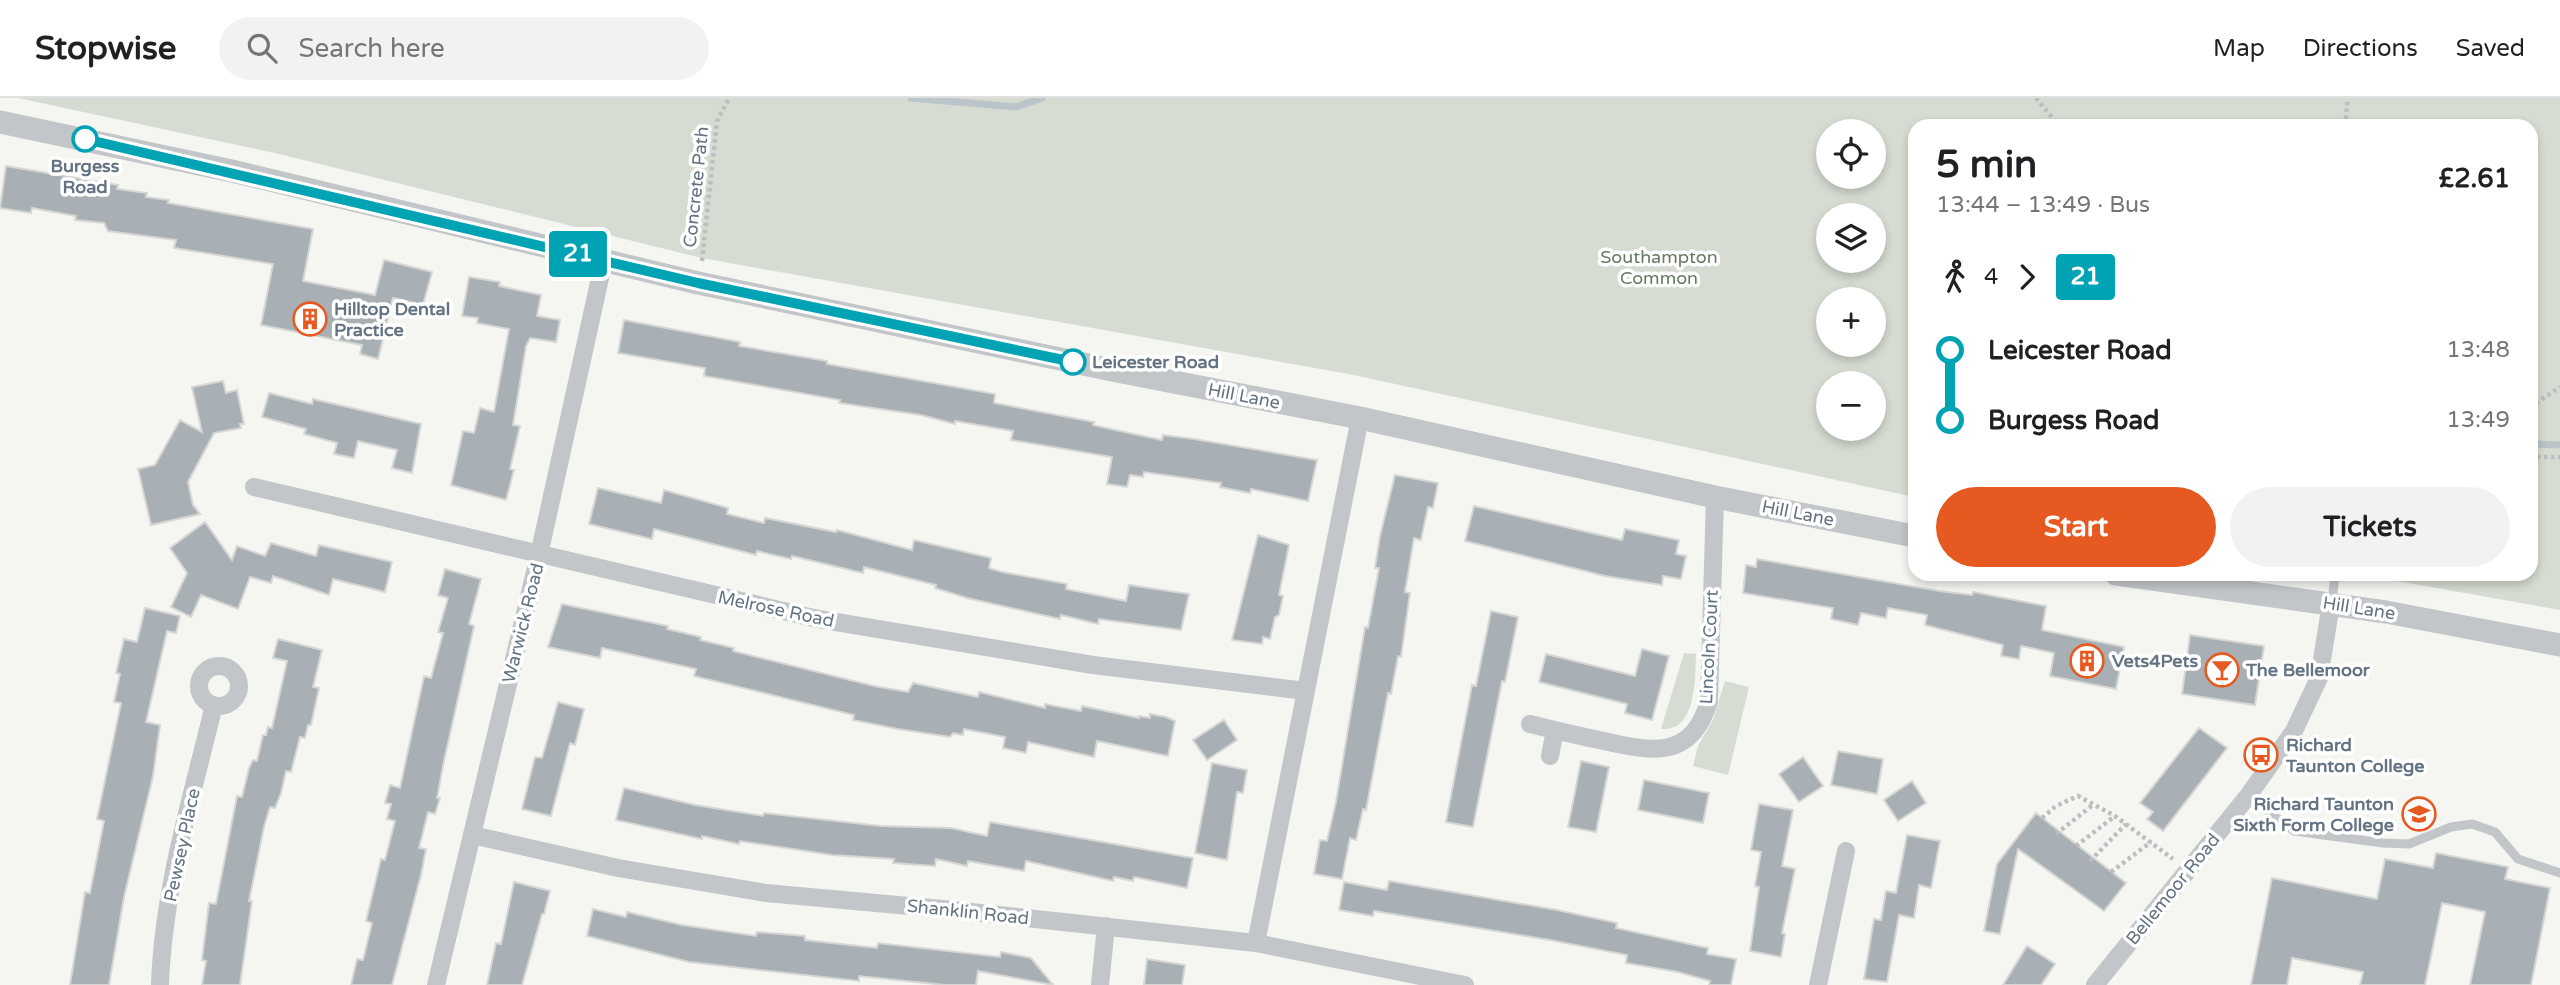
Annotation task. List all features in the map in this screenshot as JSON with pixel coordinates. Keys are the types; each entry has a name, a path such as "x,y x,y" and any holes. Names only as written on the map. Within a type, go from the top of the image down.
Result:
{"street":[{"name":"Hill Lane","path":"0,122 232,172 698,283 1112,370 1360,418 1715,497 1908,535"},
{"name":"Warwick Road","path":"436,985 539,555 604,260"},
{"path":"1256,943 1360,418"},
{"name":"Melrose Road","path":"254,487 818,619 1093,665 1306,691"},
{"name":"Lincoln Court","path":"1530,724 1655,751 1684,741 1700,723 1709,701 1715,497"},
{"name":"Hill Lane","path":"2166,581 2332,604 2560,645"},
{"name":"Bellemoor Road","path":"2095,985 2248,796 2294,731 2310,701 2326,649 2332,604"},
{"name":"Pewsey Place","path":"160,985 161,945 176,862 214,705"},
{"path":"1550,756 1555,730"},
{"name":"Shanklin Road","path":"472,835 618,868 766,893 1256,943 1465,985"},
{"path":"1818,985 1846,851"},
{"path":"1100,985 1106,926"}],"lane":[{"path":"2332,604 2334,581"},
{"path":"2248,796 2294,831 2383,843 2409,844 2451,827 2472,824 2495,832 2518,859 2560,873"}],"path":[{"name":"Concrete Path","path":"698,283 717,121 729,98"},
{"path":"2036,98 2053,119"},
{"path":"2346,119 2348,98"},
{"path":"2538,402 2560,387"},
{"path":"2538,457 2560,457"},
{"path":"2042,818 2056,806 2078,796 2115,816 2188,870"},
{"path":"2056,834 2094,804"},
{"path":"2076,846 2115,816"},
{"path":"2090,861 2126,824"},
{"path":"2111,872 2151,842"}],"green space":[{"name":"Southampton Common","path":"18,98 2560,98 2560,610 2397,581 2538,581 2538,119 1908,119 1908,496 1354,375 702,258 275,153"},
{"path":"1684,653 1696,654 1692,702 1682,722 1673,728 1661,729"},
{"path":"1725,681 1749,687 1728,775 1693,766 1698,746 1713,720"}],"building":[{"path":"6,166 118,185 117,189 147,193 146,197 169,200 168,203 313,229 303,281 375,295 384,260 432,272 423,305 393,298 378,359 360,354 362,345 261,325 273,264 174,248 176,240 108,231 104,223 75,220 76,216 32,208 31,213 0,208"},
{"path":"469,277 500,282 499,286 541,295 537,316 560,320 556,342 530,338 526,346 513,425 520,426 510,469 514,470 506,500 451,485 463,431 474,433 480,408 494,412 509,329 477,323 478,318 462,316"},
{"path":"624,320 740,342 739,346 827,361 827,364 995,394 994,403 1094,422 1093,425 1162,440 1163,435 1194,439 1317,460 1308,501 1251,489 1250,493 1220,487 1221,483 1144,472 1143,477 1130,475 1127,487 1107,484 1112,457 1011,440 1013,431 955,421 955,424 921,415 839,403 840,400 704,376 705,368 618,353"},
{"path":"223,381 226,393 237,390 244,424 240,424 241,428 214,433 188,482 193,505 200,514 151,525 138,469 155,465 180,420 202,432 192,387"},
{"path":"269,393 312,404 313,399 421,424 412,473 392,468 397,450 358,441 354,458 334,454 337,443 304,434 306,429 262,417"},
{"path":"1395,475 1438,483 1433,508 1428,507 1421,540 1414,538 1405,592 1410,593 1401,657 1398,656 1391,694 1388,693 1366,810 1363,809 1356,840 1350,838 1342,879 1314,874 1320,840 1327,841 1336,802 1365,627 1368,628 1379,568 1375,568 1380,536"},
{"path":"598,488 661,503 664,490 728,508 727,514 764,523 765,518 836,532 837,530 912,550 914,540 991,558 989,568 1002,572 1067,584 1066,589 1126,601 1129,585 1189,594 1181,630 1099,619 1098,624 1061,615 1060,619 967,598 935,588 936,585 864,567 863,573 792,556 791,559 757,551 756,555 654,529 652,539 589,524"},
{"path":"1474,506 1622,540 1625,529 1679,540 1676,554 1686,556 1681,579 1663,576 1662,585 1605,576 1465,541"},
{"path":"205,522 232,560 237,546 265,556 271,543 316,556 319,545 392,562 385,592 333,579 329,595 273,576 271,583 250,577 238,609 201,595 191,617 171,607 187,573 170,548"},
{"path":"1258,535 1289,545 1279,595 1283,596 1279,615 1275,617 1270,639 1263,637 1262,644 1232,640"},
{"path":"1757,559 1939,591 1972,595 1973,592 2046,606 2042,630 2124,647 2116,689 2050,676 2054,653 2021,646 2019,659 2001,656 2003,645 1925,625 1927,615 1888,608 1886,618 1861,613 1858,625 1831,619 1833,608 1743,593 1746,565 1756,567"},
{"path":"445,569 481,579 469,624 474,626 444,761 437,798 440,798 435,814 428,812 419,848 426,849 421,875 392,985 351,985 357,959 363,960 372,923 366,921 381,859 385,860 395,821 387,819 391,804 385,803 390,785 400,788 424,676 431,678 443,633 438,632 448,598 438,595"},
{"path":"562,604 668,626 667,629 701,637 700,640 734,648 733,651 874,686 908,692 913,683 978,697 979,692 1045,708 1045,704 1081,711 1082,706 1139,718 1150,718 1150,714 1166,717 1175,721 1168,756 1097,741 1094,757 1028,742 1026,753 1003,748 1005,737 964,729 963,735 953,733 950,737 898,729 853,720 854,715 694,676 696,669 602,648 600,658 548,647"},
{"path":"145,608 180,616 176,633 167,631 146,722 160,725 153,776 124,897 109,985 70,985 85,892 90,893 104,821 97,819 121,703 114,702 120,674 116,673 124,639 137,642"},
{"path":"1491,611 1518,617 1505,682 1502,681 1473,827 1446,822 1472,685 1476,686"},
{"name":"The Bellemoor","path":"2190,635 2264,646 2255,705 2182,694"},
{"path":"278,639 322,650 313,687 319,688 311,725 308,725 305,738 300,737 291,772 286,771 281,793 275,808 270,807 264,827 249,901 252,901 240,985 202,985 206,961 202,960 209,903 216,904 237,796 242,797 249,768 253,760 257,761 263,735 266,735 268,727 272,728 287,661 273,658"},
{"path":"1642,649 1669,656 1652,720 1625,713 1627,704 1539,682 1546,654 1635,676"},
{"path":"558,702 584,709 575,745 570,743 551,816 522,809 535,757 542,758"},
{"path":"1224,720 1237,740 1207,760 1193,740"},
{"path":"2199,728 2227,748 2163,831 2147,819 2153,812 2140,803"},
{"path":"1838,751 1883,759 1877,794 1831,785"},
{"path":"1803,757 1823,786 1799,802 1779,774"},
{"path":"1581,761 1609,767 1596,832 1568,827"},
{"path":"1212,763 1247,770 1243,793 1237,792 1227,860 1195,853"},
{"path":"1644,780 1709,793 1703,823 1638,810"},
{"path":"1912,781 1926,803 1898,821 1884,800"},
{"path":"624,788 695,805 763,816 764,813 881,826 951,828 987,836 990,822 1193,858 1187,888 1134,877 1133,881 1114,877 1113,881 1026,861 1024,871 968,861 967,866 936,859 935,866 893,863 894,859 832,855 740,841 739,844 702,836 702,839 616,820"},
{"path":"1759,804 1793,810 1782,866 1795,869 1782,933 1785,934 1781,957 1750,951 1759,887 1755,886 1761,852 1751,850"},
{"path":"2036,813 2126,883 2104,911 2018,849 2000,934 1984,931 1997,864"},
{"path":"1907,835 1940,841 1931,888 1919,885 1914,918 1899,915 1887,982 1864,979 1874,919 1881,920 1886,891 1896,893"},
{"path":"2436,853 2508,867 2505,879 2550,888 2531,985 2470,985 2485,912 2442,903 2425,985 2360,985 2363,972 2292,958 2287,985 2251,985 2272,878 2377,899 2385,859 2433,868"},
{"path":"1389,881 1557,910 1617,923 1616,928 1708,948 1707,954 1736,959 1731,985 1709,985 1710,981 1678,972 1626,963 1627,955 1550,940 1374,911 1373,916 1339,910 1344,882 1387,890"},
{"path":"514,882 550,891 544,914 522,985 487,985 496,943 501,944"},
{"path":"593,909 626,917 627,912 682,925 756,936 757,932 782,934 805,936 805,940 877,948 878,943 1000,957 1001,952 1031,958 1053,985 978,971 976,985 945,985 859,976 859,981 689,962 587,936"},
{"path":"2027,946 2055,964 2041,985 2003,985"},
{"path":"1147,959 1185,965 1182,985 1144,985"}],"waterway":[{"path":"911,98 1016,107 1042,98"},
{"path":"2538,444 2560,445"}],"bus line":[{"name":"21","path":"85,139 698,283 1073,362"}],"place":[{"name":"Burgess Road","path":"85,139"},
{"name":"Hilltop Dental Practice","path":"310,319"},
{"name":"Leicester Road","path":"1073,362"},
{"name":"Vets4Pets","path":"2087,661"},
{"name":"The Bellemoor","path":"2222,670"},
{"name":"Richard Taunton College","path":"2261,755"},
{"name":"Richard Taunton Sixth Form College","path":"2419,814"}]}
